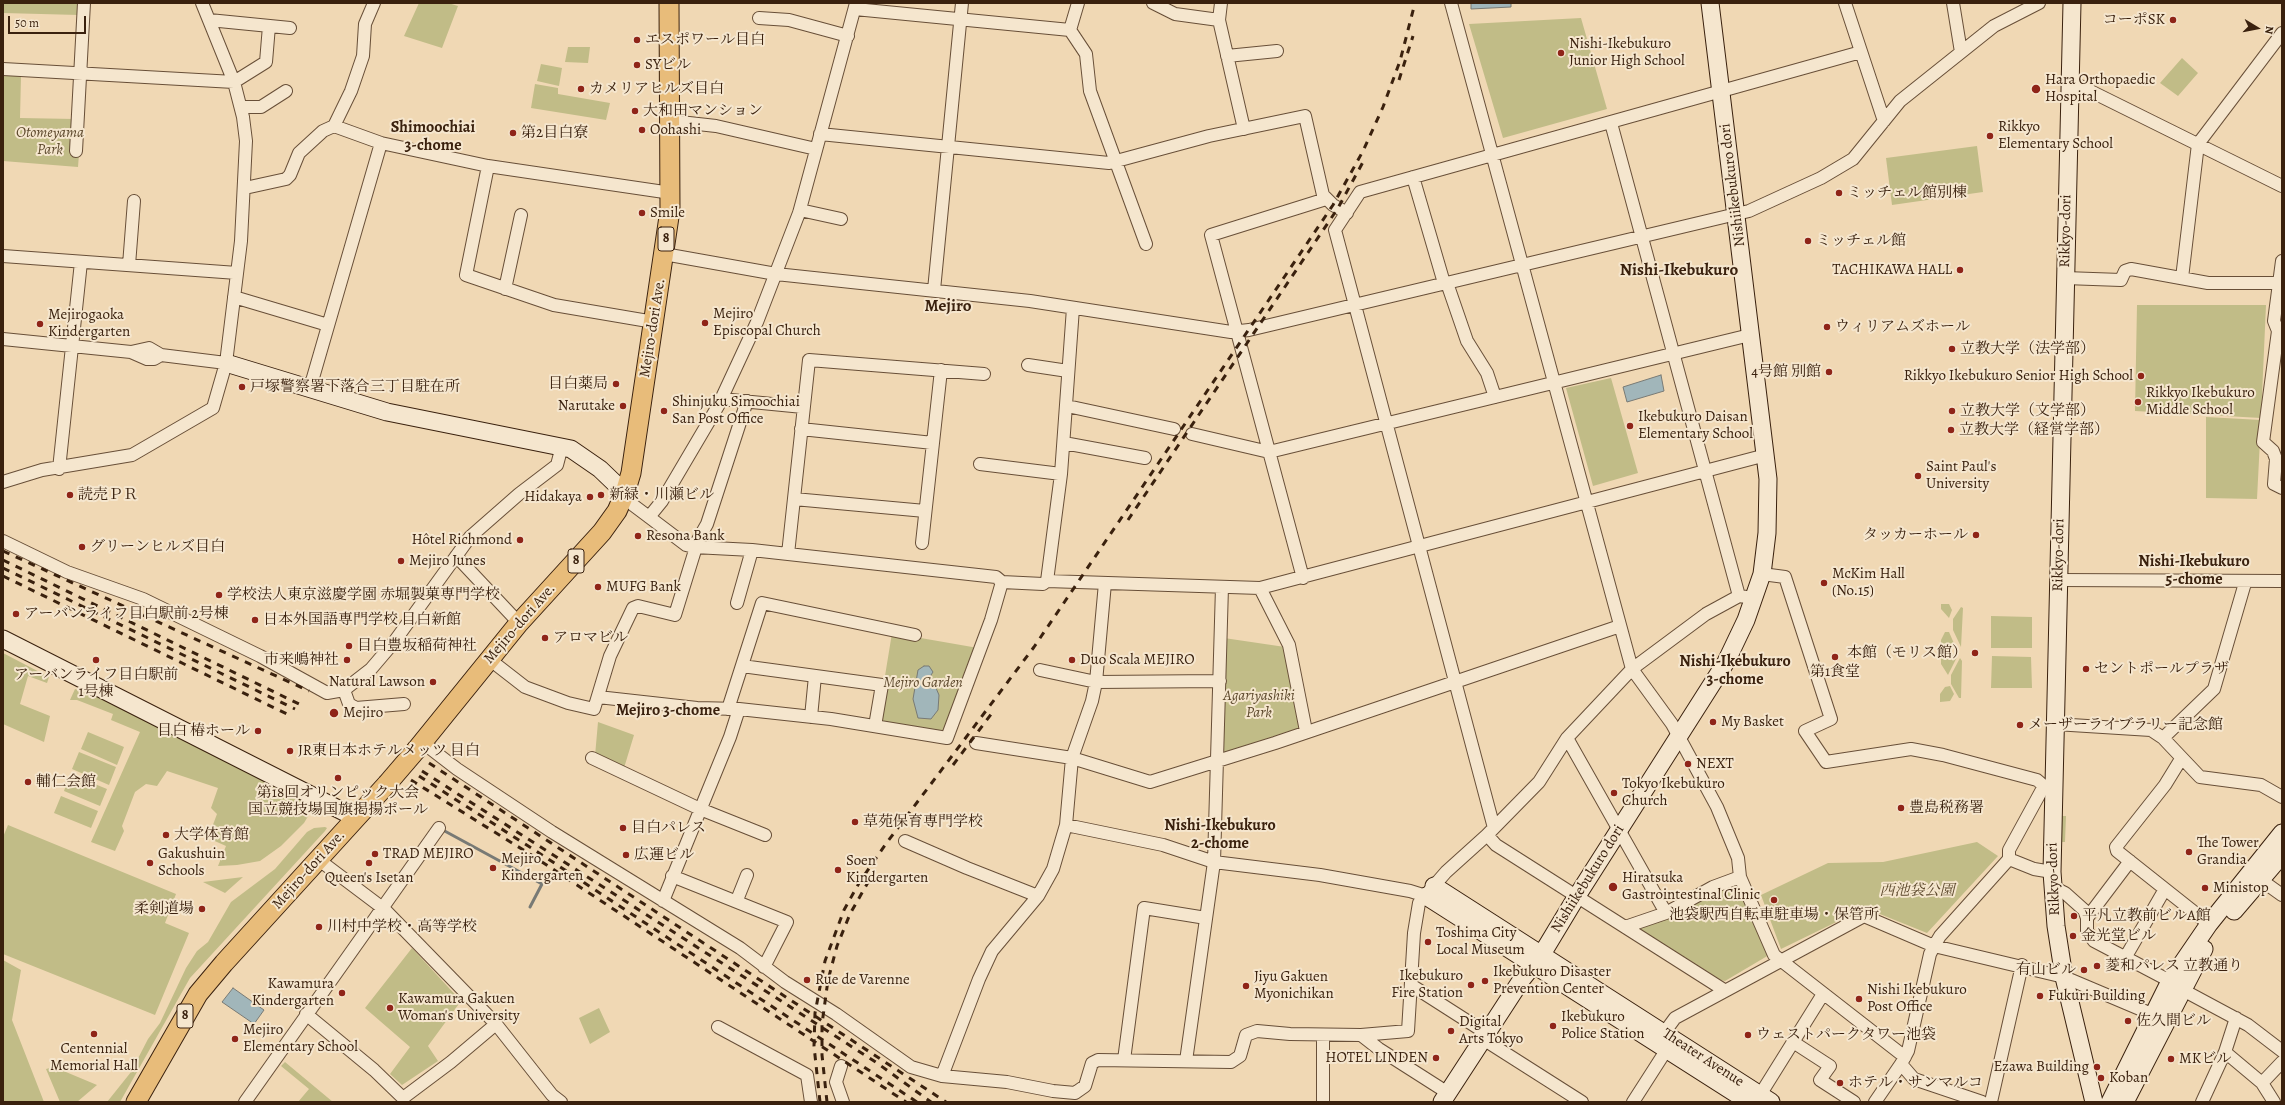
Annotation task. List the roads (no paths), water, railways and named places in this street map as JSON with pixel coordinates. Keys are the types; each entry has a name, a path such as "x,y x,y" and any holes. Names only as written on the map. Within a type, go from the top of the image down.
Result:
{"main road":[{"name":"Mejiro-dori Ave.","path":"136,1102 198,994 224,963 319,860 420,746 489,658 602,532 617,511 625,493 631,473 664,254 671,193 669,3"}],"street":[{"path":"76,151 79,72 84,3"},
{"path":"3,482 25,474 132,455 214,408 226,363 237,273 245,188 246,140 234,82 202,3"},
{"path":"245,188 286,179 290,175 299,153 324,131 334,126 351,91 363,56 365,24 374,3"},
{"path":"934,290 962,3"},
{"path":"1070,30 1078,3"},
{"path":"1153,3 1175,14 1219,20"},
{"path":"1221,3 1219,20 1244,129"},
{"path":"1452,3 1632,669 1678,736 1722,817 1738,858 1740,877 1774,955 1903,1060 1914,1079 1982,1102"},
{"name":"Nishiikebukuro dori","path":"1445,1097 1484,1036 1538,960 1737,641 1746,597 1762,574 1769,514 1766,455 1710,3"},
{"path":"1845,3 1884,121"},
{"path":"1953,3 1961,52"},
{"path":"664,254 776,274 934,290 1073,308 1236,332 1640,236 1736,215 1762,206 1808,184 1853,159 1900,101 1994,26 2039,3"},
{"name":"Rikkyo-dori","path":"2072,3 2055,724 2049,786 2056,926 2064,977 2094,1102"},
{"path":"649,517 662,501 722,399 757,322 800,210 856,6 961,20 1070,30"},
{"path":"759,18 789,20 848,36"},
{"path":"209,20 290,28"},
{"path":"3,69 79,72 234,82 266,62 269,26"},
{"path":"1070,30 1086,54 1090,91 1115,163 1146,244"},
{"path":"2182,278 2198,144 2282,33"},
{"path":"1227,56 1277,51"},
{"path":"1724,990 1496,845 1491,832 1456,682 1335,230 1360,192 1862,52"},
{"path":"2070,81 2282,186"},
{"path":"240,107 261,107 286,91"},
{"path":"820,134 1115,163 1209,136 1305,116 1326,199 1346,213"},
{"path":"671,121 716,126 816,149"},
{"path":"420,746 457,768 552,832 740,948 764,967 836,1014 911,1067 942,1076 1006,1082 1051,1096 1076,1093 1085,1086 1092,1063 1098,1060 1231,1062 1240,1056 1246,1036 1257,1031 1323,1035 1361,1035 1408,1031 1416,908 1466,852 1491,832 1539,782 1567,738 1632,669 1706,614 1746,597 1705,472 1640,236 1611,123"},
{"path":"334,126 381,143 488,166 671,193"},
{"path":"310,388 381,143"},
{"path":"488,166 465,271 468,277 554,305 654,322"},
{"path":"1413,177 1445,283 1467,341 1487,373 1495,397"},
{"path":"1303,578 1236,332 1211,233 1306,207 1326,199"},
{"path":"129,265 134,201"},
{"path":"800,210 841,219"},
{"path":"505,289 521,216"},
{"path":"3,256 237,273"},
{"path":"2282,261 2274,321 2278,331 2277,381 2263,442 2273,452 2276,459 2274,484 2282,488"},
{"path":"59,469 81,262"},
{"path":"2066,278 2121,280 2125,271 2131,269 2208,283 2279,283"},
{"path":"234,297 328,325"},
{"path":"1047,581 1064,443 1073,308"},
{"path":"1192,434 1269,452 1750,334"},
{"path":"3,339 131,352 147,360 154,359 161,355 226,363 407,417 462,425 562,446 576,452 600,469 625,493 634,505 686,545 695,547 752,550 996,577 1002,582 1043,584 1047,581 1260,588 1303,578 1766,455"},
{"path":"788,554 809,360 984,374"},
{"path":"1028,365 1068,371"},
{"path":"922,543 941,370"},
{"path":"722,399 804,408"},
{"path":"489,658 525,687 568,703 594,709 610,656 633,608 638,606 675,615 695,547 707,524 747,401"},
{"path":"1067,406 1174,429"},
{"path":"801,429 933,443"},
{"path":"1064,443 1145,458"},
{"path":"3,541 67,572 143,599 260,656 327,693 344,690 372,670 470,537 518,494 557,466 562,446"},
{"path":"980,464 1061,474"},
{"path":"794,499 925,511"},
{"path":"737,603 752,550"},
{"path":"456,556 519,623"},
{"path":"1762,574 1785,577 1831,719 1805,731 1826,762 1911,749 1943,755 2038,780 2049,786 2009,850 2009,859 1940,936 1934,946 1930,954 1903,1060 1875,1102"},
{"path":"2058,580 2245,583 2282,581"},
{"path":"598,697 697,708 733,709 812,716 947,738 991,620 1002,582"},
{"path":"942,1076 979,979 992,951 1038,896 1053,869 1066,825 1072,758 1092,701 1096,682 1105,583"},
{"path":"2163,738 2214,689 2245,583"},
{"path":"1186,1061 1214,862 1222,587"},
{"path":"1260,588 1289,646 1306,731"},
{"path":"663,901 730,737 733,709 742,666 762,603 915,635"},
{"path":"976,743 1072,758 1150,782 1217,762 1620,626"},
{"path":"3,639 356,818"},
{"path":"742,666 882,685 875,726"},
{"path":"1040,670 1096,682 1220,681"},
{"path":"812,716 815,676"},
{"path":"344,690 349,704 356,708 404,704"},
{"path":"2055,724 2146,729 2163,738 2181,759 2200,777 2261,785 2282,797"},
{"path":"1567,738 1666,913"},
{"path":"592,758 700,809 765,835"},
{"path":"2181,759 2166,785 2116,847 2117,851 2209,924"},
{"path":"1066,825 1150,842 1214,862 1320,875 1410,890 1430,891"},
{"path":"245,1102 306,1014 384,909 439,828"},
{"path":"2125,1102 2176,985 2209,924 2282,833"},
{"path":"905,841 967,868 1038,896"},
{"path":"2110,1102 2154,1015 2204,947 2282,855"},
{"path":"2009,859 2034,869 2053,880 2084,910 2087,918 2087,931 2089,936 2125,958 2248,1024 2282,1051"},
{"path":"319,860 384,909 496,1024 552,1096 561,1102"},
{"path":"2087,918 2130,861"},
{"path":"737,900 747,875"},
{"path":"672,876 737,900 787,922 764,967"},
{"path":"1625,927 1666,913 1713,887 1740,877"},
{"path":"2261,880 2282,895"},
{"path":"2125,958 2165,889"},
{"name":"Theater Avenue","path":"1430,891 1760,1100"},
{"path":"1124,1060 1144,908 1206,918"},
{"path":"1633,1102 1666,1041 1675,1018 1779,960 1864,916 1934,946 2022,965 2064,977 2154,1015"},
{"path":"1991,1102 2022,965"},
{"path":"1411,985 1582,1102"},
{"path":"1760,1100 1793,1042 1823,994"},
{"path":"306,1014 374,1070 403,1098 451,1062 496,1024"},
{"path":"2202,1102 2225,1052 2236,1018"},
{"path":"718,1027 807,1075 811,1102"},
{"path":"1323,1035 1324,1102"},
{"path":"1361,1035 1445,1097"},
{"path":"1793,1042 1830,1066 1820,1080 1854,1102"},
{"path":"2225,1052 2262,1083 2274,1102"},
{"path":"2262,1083 2282,1062"},
{"path":"841,1066 836,1082 843,1102"}],"waterway":[{"path":"441,829 542,884 530,907"}],"railway":[{"path":"820,1102 814,1046 815,1013 825,961 844,910 859,883 885,845 1034,647 1333,205 1363,151 1383,107 1400,61 1415,3"},
{"path":"1399,80 1413,36"},
{"path":"1128,520 1338,208 1363,162"},
{"path":"3,551 309,691"},
{"path":"3,560 299,704"},
{"path":"3,568 295,709"},
{"path":"3,576 291,716"},
{"path":"953,765 995,709"},
{"path":"429,763 946,1102"},
{"path":"422,771 877,1063 931,1102"},
{"path":"419,776 536,851 917,1102"},
{"path":"411,780 533,856 906,1102"},
{"path":"827,1102 822,1055 822,1024 828,980 837,946 850,914 875,870"}],"place":[{"name":"コーポSK","path":"2173,20"},
{"name":"エスポワール目白","path":"637,40"},
{"name":"Nishi-Ikebukuro Junior High School","path":"1561,53"},
{"name":"SYビル","path":"637,65"},
{"name":"カメリアヒルズ目白","path":"581,89"},
{"name":"Hara Orthopaedic Hospital","path":"2036,89"},
{"name":"大和田マンション","path":"635,111"},
{"name":"Oohashi","path":"642,130"},
{"name":"第2目白寮","path":"513,133"},
{"name":"Rikkyo Elementary School","path":"1990,136"},
{"name":"ミッチェル館別棟","path":"1839,193"},
{"name":"Smile","path":"642,213"},
{"name":"ミッチェル館","path":"1808,241"},
{"name":"TACHIKAWA HALL","path":"1960,270"},
{"name":"Mejiro Episcopal Church","path":"705,323"},
{"name":"Mejirogaoka Kindergarten","path":"40,324"},
{"name":"ウィリアムズホール","path":"1827,327"},
{"name":"立教大学（法学部）","path":"1952,349"},
{"name":"4号館 別館","path":"1829,372"},
{"name":"Rikkyo Ikebukuro Senior High School","path":"2141,376"},
{"name":"目白薬局","path":"616,384"},
{"name":"戸塚警察署下落合三丁目駐在所","path":"242,387"},
{"name":"Rikkyo Ikebukuro Middle School","path":"2138,402"},
{"name":"Narutake","path":"623,406"},
{"name":"Shinjuku Simoochiai San Post Office","path":"664,411"},
{"name":"立教大学（文学部）","path":"1952,411"},
{"name":"Ikebukuro Daisan Elementary School","path":"1630,426"},
{"name":"立教大学（経営学部）","path":"1951,430"},
{"name":"Saint Paul's University","path":"1918,476"},
{"name":"読売ＰＲ","path":"70,495"},
{"name":"新緑・川瀬ビル","path":"601,495"},
{"name":"Hidakaya","path":"590,497"},
{"name":"タッカーホール","path":"1976,535"},
{"name":"Resona Bank","path":"638,536"},
{"name":"Hôtel Richmond","path":"520,540"},
{"name":"グリーンヒルズ目白","path":"82,547"},
{"name":"Mejiro Junes","path":"401,561"},
{"name":"McKim Hall (No.15)","path":"1824,583"},
{"name":"MUFG Bank","path":"598,587"},
{"name":"学校法人東京滋慶学園 赤堀製菓専門学校","path":"219,595"},
{"name":"アーバンライフ目白駅前 2号棟","path":"16,614"},
{"name":"日本外国語専門学校 目白新館","path":"255,620"},
{"name":"アロマビル","path":"545,638"},
{"name":"目白豊坂稲荷神社","path":"349,646"},
{"name":"本館（モリス館）","path":"1975,653"},
{"name":"第1食堂","path":"1835,657"},
{"name":"アーバンライフ目白駅前 1号棟","path":"96,660"},
{"name":"市来嶋神社","path":"347,660"},
{"name":"Duo Scala MEJIRO","path":"1072,660"},
{"name":"セントポールプラザ","path":"2086,669"},
{"name":"Natural Lawson","path":"433,682"},
{"name":"Mejiro","path":"334,713"},
{"name":"My Basket","path":"1713,722"},
{"name":"メーザーライブラリー記念館","path":"2020,725"},
{"name":"目白 椿ホール","path":"258,731"},
{"name":"JR東日本ホテルメッツ 目白","path":"290,751"},
{"name":"NEXT","path":"1688,764"},
{"name":"第18回オリンピック大会 国立競技場国旗掲揚ポール","path":"338,778"},
{"name":"輔仁会館","path":"28,782"},
{"name":"Tokyo Ikebukuro Church","path":"1614,793"},
{"name":"豊島税務署","path":"1901,808"},
{"name":"草苑保育専門学校","path":"855,822"},
{"name":"目白パレス","path":"623,828"},
{"name":"大学体育館","path":"166,835"},
{"name":"The Tower Grandia","path":"2189,852"},
{"name":"TRAD MEJIRO","path":"375,854"},
{"name":"広運ビル","path":"626,855"},
{"name":"Gakushuin Schools","path":"150,863"},
{"name":"Queen's Isetan","path":"369,863"},
{"name":"Mejiro Kindergarten","path":"493,868"},
{"name":"Soen Kindergarten","path":"838,870"},
{"name":"Hiratsuka Gastrointestinal Clinic","path":"1613,887"},
{"name":"Ministop","path":"2205,888"},
{"name":"池袋駅西自転車駐車場・保管所","path":"1774,900"},
{"name":"柔剣道場","path":"202,909"},
{"name":"平凡立教前ビルA館","path":"2074,916"},
{"name":"川村中学校・高等学校","path":"319,927"},
{"name":"金光堂ビル","path":"2073,936"},
{"name":"Toshima City Local Museum","path":"1428,942"},
{"name":"菱和パレス 立教通り","path":"2097,966"},
{"name":"有山ビル","path":"2084,970"},
{"name":"Rue de Varenne","path":"807,980"},
{"name":"Ikebukuro Disaster Prevention Center","path":"1485,981"},
{"name":"Ikebukuro Fire Station","path":"1471,985"},
{"name":"Jiyu Gakuen Myonichikan","path":"1246,986"},
{"name":"Kawamura Kindergarten","path":"342,993"},
{"name":"Fukuri Building","path":"2040,996"},
{"name":"Nishi Ikebukuro Post Office","path":"1859,999"},
{"name":"Kawamura Gakuen Woman's University","path":"390,1008"},
{"name":"佐久間ビル","path":"2128,1021"},
{"name":"Ikebukuro Police Station","path":"1553,1026"},
{"name":"Digital Arts Tokyo","path":"1451,1031"},
{"name":"Centennial Memorial Hall","path":"94,1034"},
{"name":"ウェストパークタワー池袋","path":"1748,1035"},
{"name":"Mejiro Elementary School","path":"235,1039"},
{"name":"HOTEL LINDEN","path":"1436,1058"},
{"name":"MKビル","path":"2171,1059"},
{"name":"Ezawa Building","path":"2097,1067"},
{"name":"Koban","path":"2101,1078"},
{"name":"ホテル・サンマルコ","path":"1840,1083"}],"district":[{"name":"Shimoochiai 3-chome","path":"433,137"},
{"name":"Nishi-Ikebukuro","path":"1679,271"},
{"name":"Mejiro","path":"948,307"},
{"name":"Nishi-Ikebukuro 5-chome","path":"2194,571"},
{"name":"Nishi-Ikebukuro 3-chome","path":"1735,671"},
{"name":"Mejiro 3-chome","path":"668,711"},
{"name":"Nishi-Ikebukuro 2-chome","path":"1220,835"}],"park label":[{"name":"Otomeyama Park","path":"50,142"},
{"name":"Mejiro Garden","path":"923,683"},
{"name":"Agariyashiki Park","path":"1259,704"},
{"name":"西池袋公園","path":"1917,891"}]}
